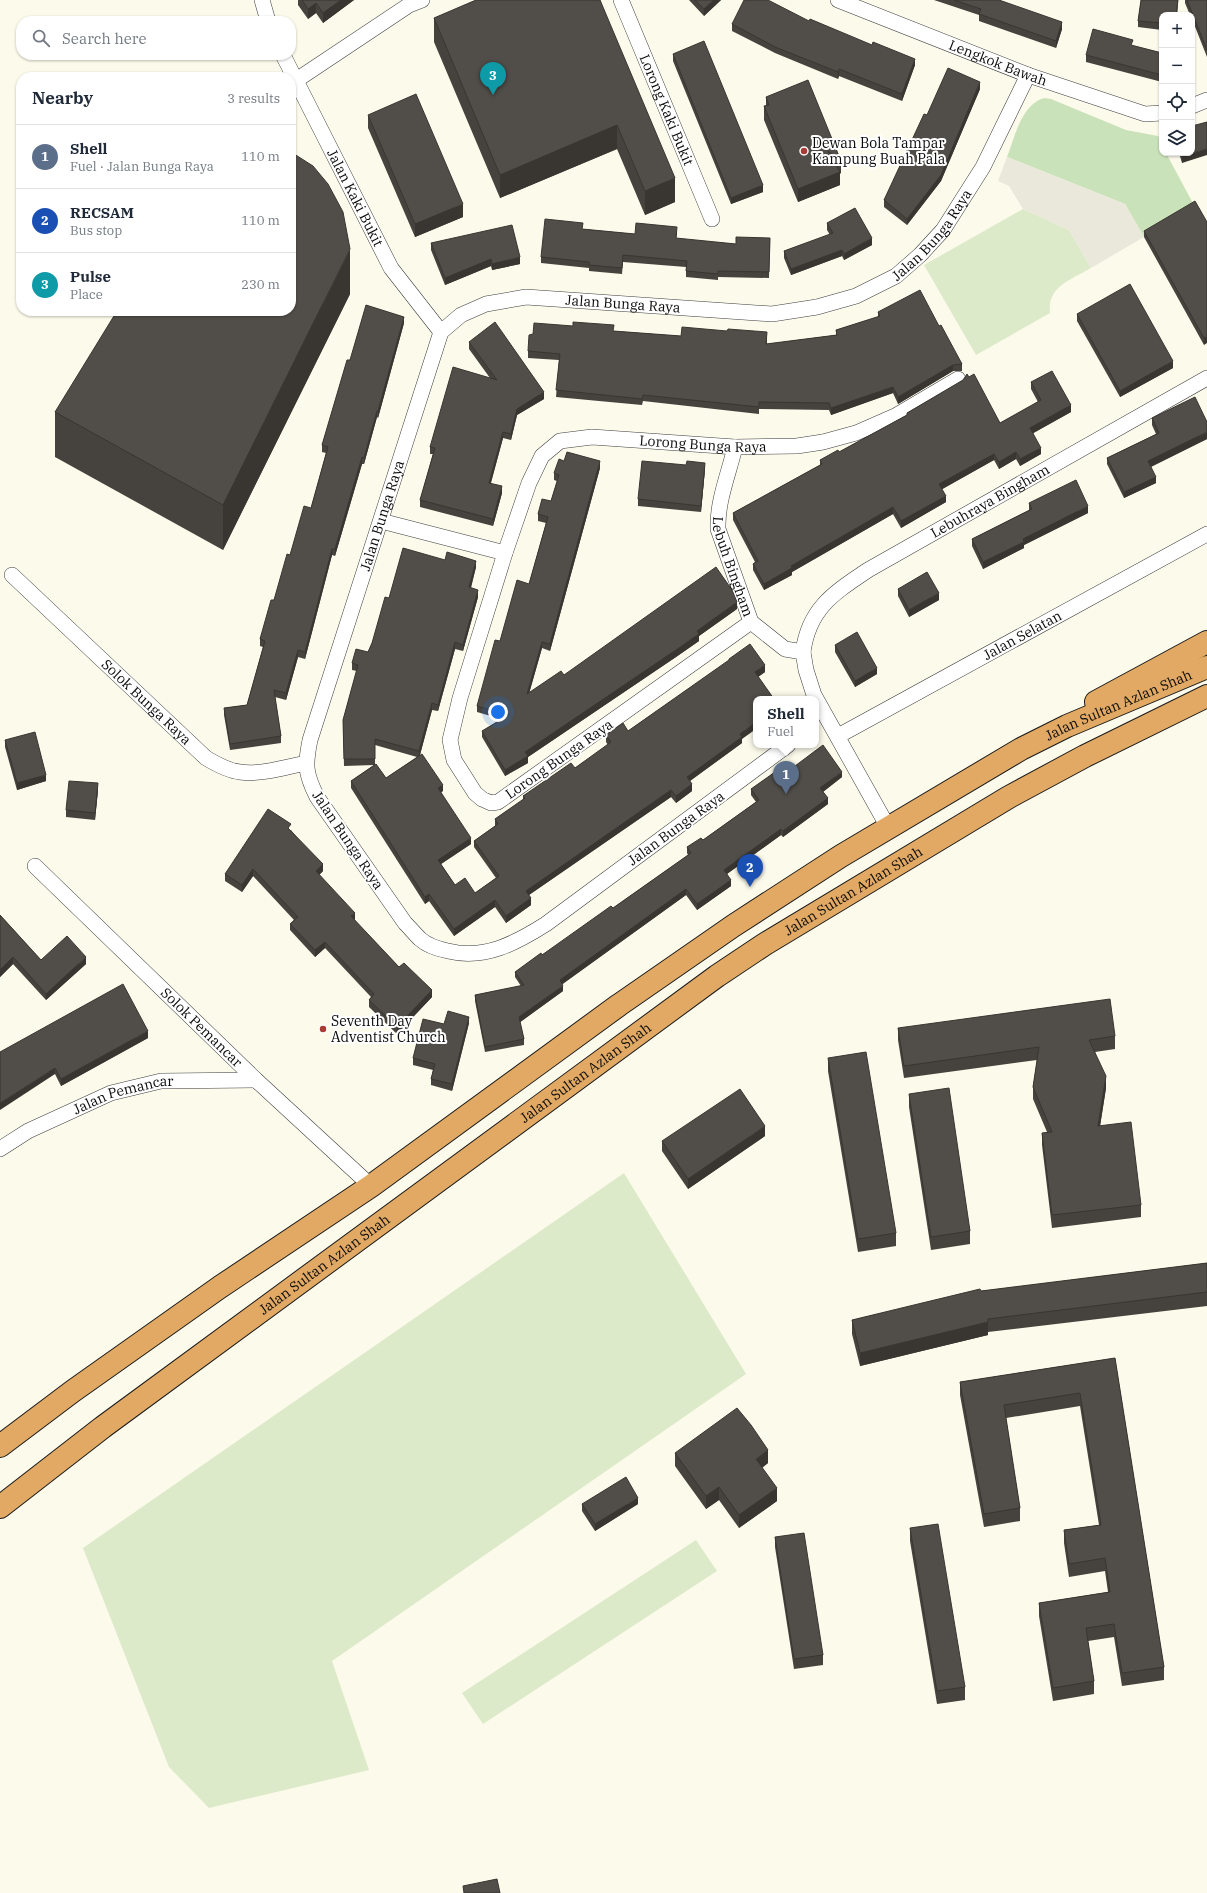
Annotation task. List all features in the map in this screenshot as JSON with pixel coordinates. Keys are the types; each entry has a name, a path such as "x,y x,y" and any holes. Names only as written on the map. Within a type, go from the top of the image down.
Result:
{"highway":[{"path":"1067,726 1100,698 1207,642"},
{"name":"Jalan Sultan Azlan Shah","path":"0,1446 67,1396 220,1287 371,1186 675,966 764,906 888,827 1009,756 1067,726 1207,667"},
{"name":"Jalan Sultan Azlan Shah","path":"0,1507 109,1422 717,976 772,940 1009,797 1131,732 1207,696"},
{"path":"1131,732 1207,711"}],"street":[{"path":"262,0 267,16"},
{"path":"296,80 409,5 422,0"},
{"name":"Lorong Kaki Bukit","path":"621,0 712,219"},
{"name":"Lengkok Bawah","path":"838,0 1028,75 1145,114 1159,113"},
{"name":"Jalan Kaki Bukit","path":"285,60 291,72"},
{"name":"Jalan Bunga Raya","path":"784,748 546,924 522,940 502,948 480,954 457,953 437,948 421,940 405,923 316,797 309,781 306,764 310,740 441,332 461,315 486,304 526,297 772,314 817,307 856,296 896,276 920,255 943,230 983,167 1028,75"},
{"name":"Jalan Kaki Bukit","path":"296,83 391,268 441,332"},
{"path":"1195,105 1207,100"},
{"name":"Lebuhraya Bingham","path":"803,652 805,638 819,609 841,588 868,570 1207,378"},
{"name":"Lorong Bunga Raya","path":"751,622 505,798 491,803 482,799 475,793 454,760 450,740 460,698 505,553 529,483 542,456 560,441 592,437 735,446 797,446 823,442 856,432 897,415 958,379"},
{"name":"Lebuh Bingham","path":"735,446 718,518 718,529 751,622 785,649 803,652"},
{"path":"381,521 505,553"},
{"name":"Jalan Selatan","path":"838,736 1207,534"},
{"name":"Solok Bunga Raya","path":"12,575 206,758 219,765 240,772 270,770 306,764"},
{"path":"803,652 806,670 814,696"},
{"path":"821,721 838,736 888,827"},
{"name":"Solok Pemancar","path":"35,866 256,1080 371,1186"},
{"name":"Jalan Pemancar","path":"0,1149 28,1131 111,1093 161,1081 256,1080"}],"green space":[{"path":"1044,98 1051,99 1126,130 1158,136 1159,156 1168,156 1195,207 1144,237 1125,204 1007,157 1024,114 1036,102"},
{"path":"1023,209 1069,230 1091,268 1068,280 1056,290 1052,296 1050,313 976,355 924,265"},
{"path":"624,1173 746,1374 332,1661 369,1770 209,1808 169,1767 83,1548"},
{"path":"696,1540 717,1571 483,1724 462,1693"}],"shaded area":[{"path":"1007,157 1125,204 1144,237 1091,268 1069,230 1023,209 1009,186 998,181"}],"building":[{"path":"302,0 341,0 323,13 316,3 308,9"},
{"path":"476,0 600,0 675,178 645,191 617,125 500,175 434,18"},
{"path":"695,0 714,0 704,9"},
{"path":"744,0 768,0 809,21 810,19 872,45 873,42 915,59 902,94 839,69 838,72 775,47 732,24"},
{"path":"954,0 999,0 1062,22 1056,41 979,14 981,9"},
{"path":"1141,0 1178,0 1176,12 1159,12 1159,23 1138,21"},
{"path":"1187,0 1207,0 1207,50 1195,20 1195,12 1192,12"},
{"path":"1093,29 1133,40 1131,45 1159,52 1159,74 1086,55"},
{"path":"704,41 763,185 731,198 673,54"},
{"path":"948,68 980,82 941,175 907,219 884,200 924,114 927,115"},
{"name":"Dewan Bola Tampar Kampung Buah Pala","path":"808,80 841,161 828,151 840,172 798,189 764,106 769,105 766,97"},
{"path":"416,94 463,204 415,224 368,115"},
{"path":"1207,122 1207,149 1195,152 1195,125"},
{"path":"296,155 313,166 328,184 343,212 350,249 223,505 55,412 114,316 296,316"},
{"path":"1195,201 1207,222 1207,336 1204,338 1144,231"},
{"path":"855,208 872,238 844,254 842,250 791,269 784,251 833,233 827,223"},
{"path":"545,219 583,223 582,229 635,234 636,223 677,227 676,238 736,244 736,237 770,238 769,272 718,271 718,274 686,271 687,261 623,255 622,268 589,265 589,262 541,257"},
{"path":"512,225 520,257 492,264 491,259 445,278 431,243"},
{"path":"1130,284 1173,361 1120,391 1077,314"},
{"path":"920,290 939,326 941,325 962,364 953,365 898,397 893,387 831,408 829,403 759,402 759,407 643,395 642,399 556,390 560,354 528,351 529,335 533,334 534,323 573,326 573,322 614,325 613,331 681,336 682,327 727,331 728,329 767,332 766,344 837,335 836,330 880,316 878,312"},
{"path":"366,305 404,317 364,458 362,457 335,549 332,549 305,652 298,650 286,693 274,690 281,736 230,744 224,708 247,705 265,641 260,639 271,600 274,600 287,554 290,555 304,506 311,508 328,447 322,445 347,360 350,360"},
{"path":"495,322 544,392 517,409 511,434 503,432 489,483 502,486 493,519 420,500 435,448 430,447 453,367 497,380 469,342"},
{"path":"1052,371 1071,405 1030,428 1041,448 1020,459 1016,452 999,462 994,454 939,484 946,496 901,521 893,507 791,566 792,568 764,584 753,564 758,561 733,513 822,464 820,460 838,450 839,452 907,415 907,413 963,380 967,374 969,377 974,374 1000,423 1041,400 1031,382"},
{"path":"1195,397 1207,422 1207,432 1148,461 1156,477 1124,492 1107,458 1159,433 1152,418"},
{"path":"567,452 600,461 550,644 542,642 527,694 561,671 564,675 716,567 732,590 737,602 697,631 699,634 525,752 528,756 505,770 482,731 509,715 477,706 495,640 500,641 517,580 529,584 548,517 538,514 542,499 551,501 559,475 554,473 559,459 564,461"},
{"path":"642,461 686,465 687,461 705,463 701,506 638,499"},
{"path":"1076,480 1088,506 1023,539 1024,542 983,562 972,539 1032,509 1029,503"},
{"path":"403,548 445,560 447,552 476,561 469,587 478,590 463,645 455,642 438,705 432,703 419,751 375,739 375,759 344,759 343,720 358,665 352,663 356,649 368,652 372,643 385,597 389,598"},
{"path":"927,572 939,593 909,610 898,589"},
{"path":"857,632 877,668 855,681 835,645"},
{"path":"750,644 765,665 755,672 772,696 753,696 753,724 740,734 742,737 687,777 692,784 676,796 671,790 526,891 531,898 506,916 495,900 454,929 429,894 425,897 351,781 376,764 386,778 422,754 443,785 438,788 471,838 438,860 455,885 465,878 475,893 499,876 474,841 498,824 495,819 525,798 523,796 571,763 575,768 611,742 606,735 623,723 628,731"},
{"path":"35,732 46,775 17,783 5,740"},
{"path":"823,745 842,772 820,788 828,798 783,831 781,829 724,870 731,880 697,904 686,889 560,980 563,986 519,1017 524,1039 485,1047 475,995 524,985 515,972 541,953 542,955 611,906 613,908 691,853 687,847 701,838 703,840 759,800 751,789 775,772 779,778"},
{"path":"69,781 98,783 95,813 66,810"},
{"path":"268,809 291,824 288,828 323,864 316,871 355,913 351,916 399,967 404,963 432,990 397,1027 369,1000 374,994 325,942 315,950 290,924 298,917 253,869 242,885 225,874"},
{"path":"0,915 41,960 67,936 86,957 46,994 13,957 0,970"},
{"path":"123,984 148,1031 61,1079 55,1068 0,1103 0,1052"},
{"path":"1110,999 1115,1036 1089,1040 1106,1076 1098,1126 1131,1122 1141,1205 1052,1215 1042,1133 1052,1132 1033,1087 1039,1047 904,1066 898,1028"},
{"path":"448,1011 469,1017 452,1084 431,1079 435,1064 413,1058 423,1019 444,1024"},
{"path":"866,1052 896,1233 858,1239 828,1058"},
{"path":"949,1088 970,1231 931,1237 909,1094"},
{"path":"740,1089 765,1126 688,1179 662,1141"},
{"path":"1207,1263 1207,1292 988,1319 988,1322 860,1353 852,1320 980,1289 981,1291"},
{"path":"1115,1358 1164,1667 1122,1673 1114,1624 1086,1628 1094,1681 1053,1688 1039,1603 1110,1592 1105,1558 1069,1564 1064,1530 1101,1525 1080,1393 1004,1405 1020,1508 984,1514 960,1382"},
{"path":"737,1408 768,1450 756,1459 777,1488 739,1515 719,1487 706,1496 675,1453"},
{"path":"626,1477 638,1498 595,1524 582,1504"},
{"path":"938,1524 965,1687 937,1691 910,1528"},
{"path":"804,1533 823,1655 794,1659 775,1537"},
{"path":"497,1879 500,1893 464,1893 463,1886"}],"place":[{"name":"Pulse","path":"493,95"},
{"name":"Dewan Bola Tampar Kampung Buah Pala","path":"804,151"},
{"name":"Shell","path":"786,794"},
{"name":"RECSAM","path":"750,887"},
{"name":"Seventh Day Adventist Church","path":"323,1029"}]}
